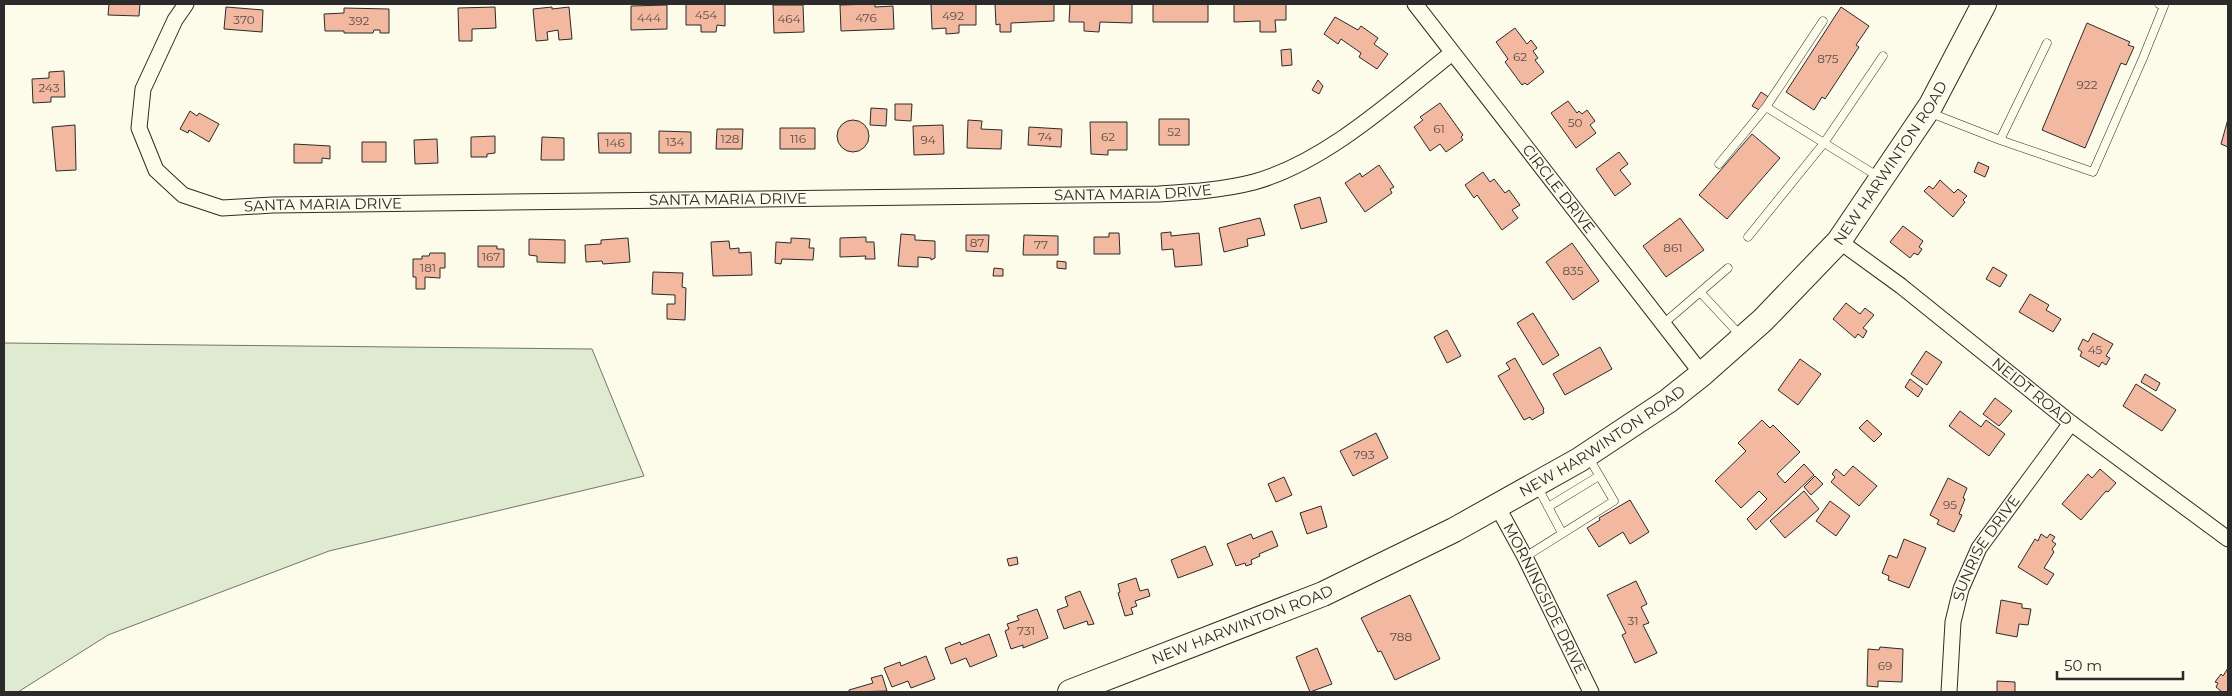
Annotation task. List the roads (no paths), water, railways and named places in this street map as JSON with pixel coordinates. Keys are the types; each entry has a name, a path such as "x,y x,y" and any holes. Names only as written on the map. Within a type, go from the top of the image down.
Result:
{"main road":[{"name":"NEW HARWINTON ROAD","path":"1070,692 1323,594 1454,530 1497,506 1587,455 1668,401 1702,374 1763,320 1838,240 1926,111 1984,4"}],"street":[{"name":"SANTA MARIA DRIVE","path":"186,4 175,20 143,89 139,128 156,170 183,195 222,208 273,205 1159,194 1218,190 1256,181 1300,163 1345,138 1452,53"},
{"name":"CIRCLE DRIVE","path":"1415,4 1702,374"},
{"name":"NEIDT ROAD","path":"1838,240 1901,286 2071,423 2228,539"},
{"name":"SUNRISE DRIVE","path":"1949,692 1953,622 1961,589 1975,556 2071,423"},
{"name":"MORNINGSIDE DRIVE","path":"1497,506 1525,557 1591,692"}],"lane":[{"path":"1926,111 2000,140 2093,172 2164,6 2159,4"},
{"path":"1719,164 1766,107 1824,21"},
{"path":"2000,140 2047,43"},
{"path":"1748,237 1824,143 1883,56"},
{"path":"1766,107 1881,178"},
{"path":"1663,324 1728,268"},
{"path":"1700,292 1743,338"},
{"path":"1525,557 1614,502 1587,455"},
{"path":"1548,507 1599,476"},
{"path":"1536,484 1562,534"}]}
